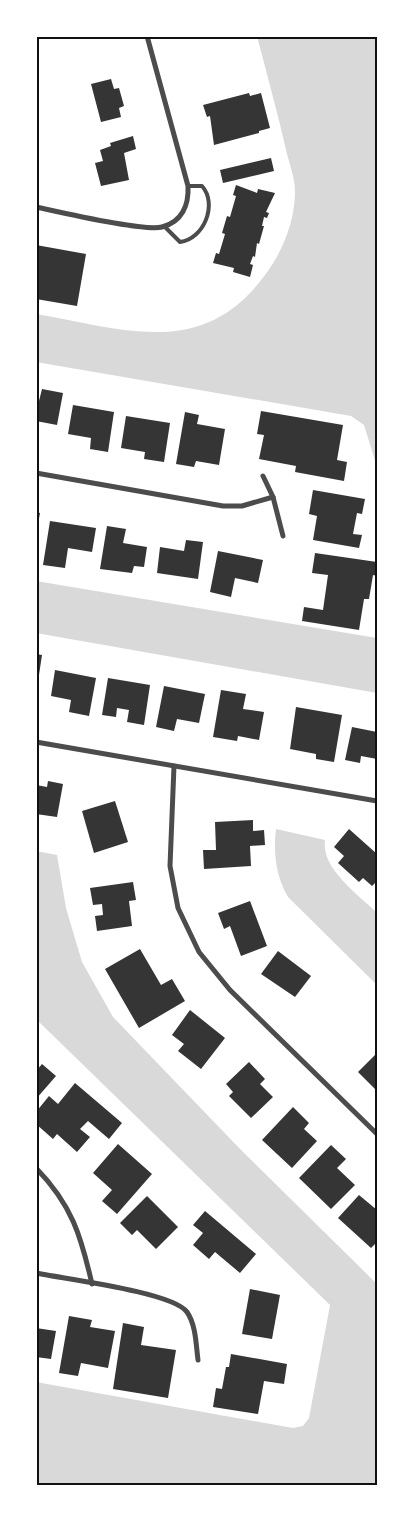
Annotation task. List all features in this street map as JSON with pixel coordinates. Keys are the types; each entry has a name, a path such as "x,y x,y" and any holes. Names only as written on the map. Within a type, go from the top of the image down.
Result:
{"street":[{"path":"36,207 150,228 164,226 178,218 186,208 188,186 147,36"},
{"path":"36,473 224,506 242,506 273,497"},
{"path":"262,476 273,497 283,536"},
{"path":"36,742 377,801"},
{"path":"174,766 170,866 178,908 199,952 230,990 377,1134"},
{"path":"36,1168 59,1194 76,1223 92,1284"},
{"path":"36,1273 157,1296 178,1302 187,1312 193,1325 198,1360"}],"lane":[{"path":"164,226 180,242 186,241 201,229 209,209 209,199 202,186 188,186"}],"shaded area":[{"path":"257,36 377,36 377,467 364,425 351,416 36,362 36,314 130,331 160,332 188,329 215,319 241,302 265,275 287,235 293,213 295,186"},
{"path":"36,581 377,638 377,693 36,633"},
{"path":"276,829 325,840 325,851 335,871 377,913 377,985 288,897 276,864"},
{"path":"36,851 57,855 66,908 82,962 113,1017 243,1152 377,1284 377,1485 36,1485 36,1382 293,1428 303,1426 309,1418 330,1305 36,1019"}],"building":[{"path":"111,79 114,89 119,88 124,106 119,108 121,117 101,122 91,84"},
{"path":"249,93 250,96 261,93 270,128 259,131 259,133 214,145 210,116 207,117 203,105"},
{"path":"133,136 136,149 124,153 129,180 101,186 95,163 103,161 100,150 111,146 110,143"},
{"path":"271,158 274,171 223,183 220,170"},
{"path":"236,185 257,193 258,189 275,193 266,212 269,213 267,218 264,217 262,226 264,226 259,244 257,243 255,257 253,256 250,264 253,265 250,277 233,272 234,268 213,263 216,253 219,254 225,234 222,233 227,216 230,217 236,196 233,195"},
{"path":"36,245 86,254 77,306 36,299"},
{"path":"42,389 63,393 57,425 36,421 36,401 39,401"},
{"path":"73,405 114,412 108,452 90,449 91,438 68,434"},
{"path":"261,411 343,425 337,460 347,462 344,481 295,472 296,466 259,459 264,435 257,434"},
{"path":"185,412 199,415 197,424 225,429 219,465 196,461 194,467 176,464"},
{"path":"126,416 170,423 164,462 144,459 145,452 121,448"},
{"path":"313,490 365,499 362,514 357,513 353,534 362,535 359,548 313,540 317,516 309,514"},
{"path":"36,512 40,513 37,529 36,529"},
{"path":"50,521 96,528 92,552 68,548 65,568 43,565"},
{"path":"107,526 126,529 123,543 147,547 144,567 134,566 132,573 100,569"},
{"path":"186,540 203,542 198,579 157,573 160,547 184,551"},
{"path":"218,551 263,560 258,583 235,578 231,597 210,592"},
{"path":"315,553 377,562 377,576 373,575 369,599 364,599 359,630 302,621 304,607 323,610 328,575 312,573"},
{"path":"36,654 42,655 37,688 36,688"},
{"path":"55,670 96,678 89,716 69,712 71,700 51,696"},
{"path":"108,678 150,685 144,725 127,722 129,710 117,708 116,717 102,715"},
{"path":"164,686 205,694 199,723 177,719 174,731 156,727"},
{"path":"221,690 246,694 243,709 264,712 259,740 238,736 237,741 213,737"},
{"path":"296,707 342,715 334,762 316,759 316,754 290,749"},
{"path":"352,727 377,732 377,759 361,756 360,763 345,760"},
{"path":"48,781 63,784 57,817 36,814 36,785 47,787"},
{"path":"115,801 128,842 94,853 82,811"},
{"path":"253,820 253,831 264,830 265,845 250,846 251,866 204,869 203,850 216,850 215,822"},
{"path":"349,829 377,854 377,881 372,886 363,878 359,882 338,863 344,856 334,847"},
{"path":"133,882 136,900 129,901 132,926 97,931 95,916 103,915 102,904 93,905 90,888"},
{"path":"250,901 267,946 241,956 230,926 224,929 218,913"},
{"path":"140,949 161,985 172,979 185,1001 139,1028 105,969"},
{"path":"278,951 311,976 295,997 261,974"},
{"path":"190,1010 225,1038 201,1069 178,1051 184,1044 172,1035"},
{"path":"377,1053 377,1091 358,1072"},
{"path":"249,1062 265,1079 260,1084 273,1097 251,1118 229,1096 233,1092 226,1084"},
{"path":"42,1064 56,1076 36,1099 36,1071"},
{"path":"75,1083 122,1123 109,1139 88,1121 80,1129 90,1137 77,1152 57,1134 53,1139 36,1124 36,1112 49,1096 58,1104"},
{"path":"293,1107 309,1123 304,1129 317,1141 292,1168 262,1140"},
{"path":"118,1144 152,1174 117,1214 102,1201 112,1190 93,1173"},
{"path":"331,1145 346,1159 337,1168 355,1185 331,1209 299,1178"},
{"path":"359,1195 377,1210 377,1242 371,1248 338,1218"},
{"path":"147,1196 178,1227 156,1249 137,1230 132,1235 120,1223"},
{"path":"205,1211 256,1254 240,1273 215,1252 209,1259 193,1245 203,1233 193,1225"},
{"path":"250,1289 280,1295 272,1339 242,1334"},
{"path":"69,1316 92,1320 90,1327 115,1331 108,1368 81,1363 78,1376 59,1373"},
{"path":"123,1323 144,1327 141,1345 176,1350 168,1398 113,1389"},
{"path":"36,1328 56,1331 51,1359 36,1357"},
{"path":"231,1354 287,1364 284,1384 264,1381 258,1414 213,1407 216,1388 222,1389 226,1367 229,1367"}]}
